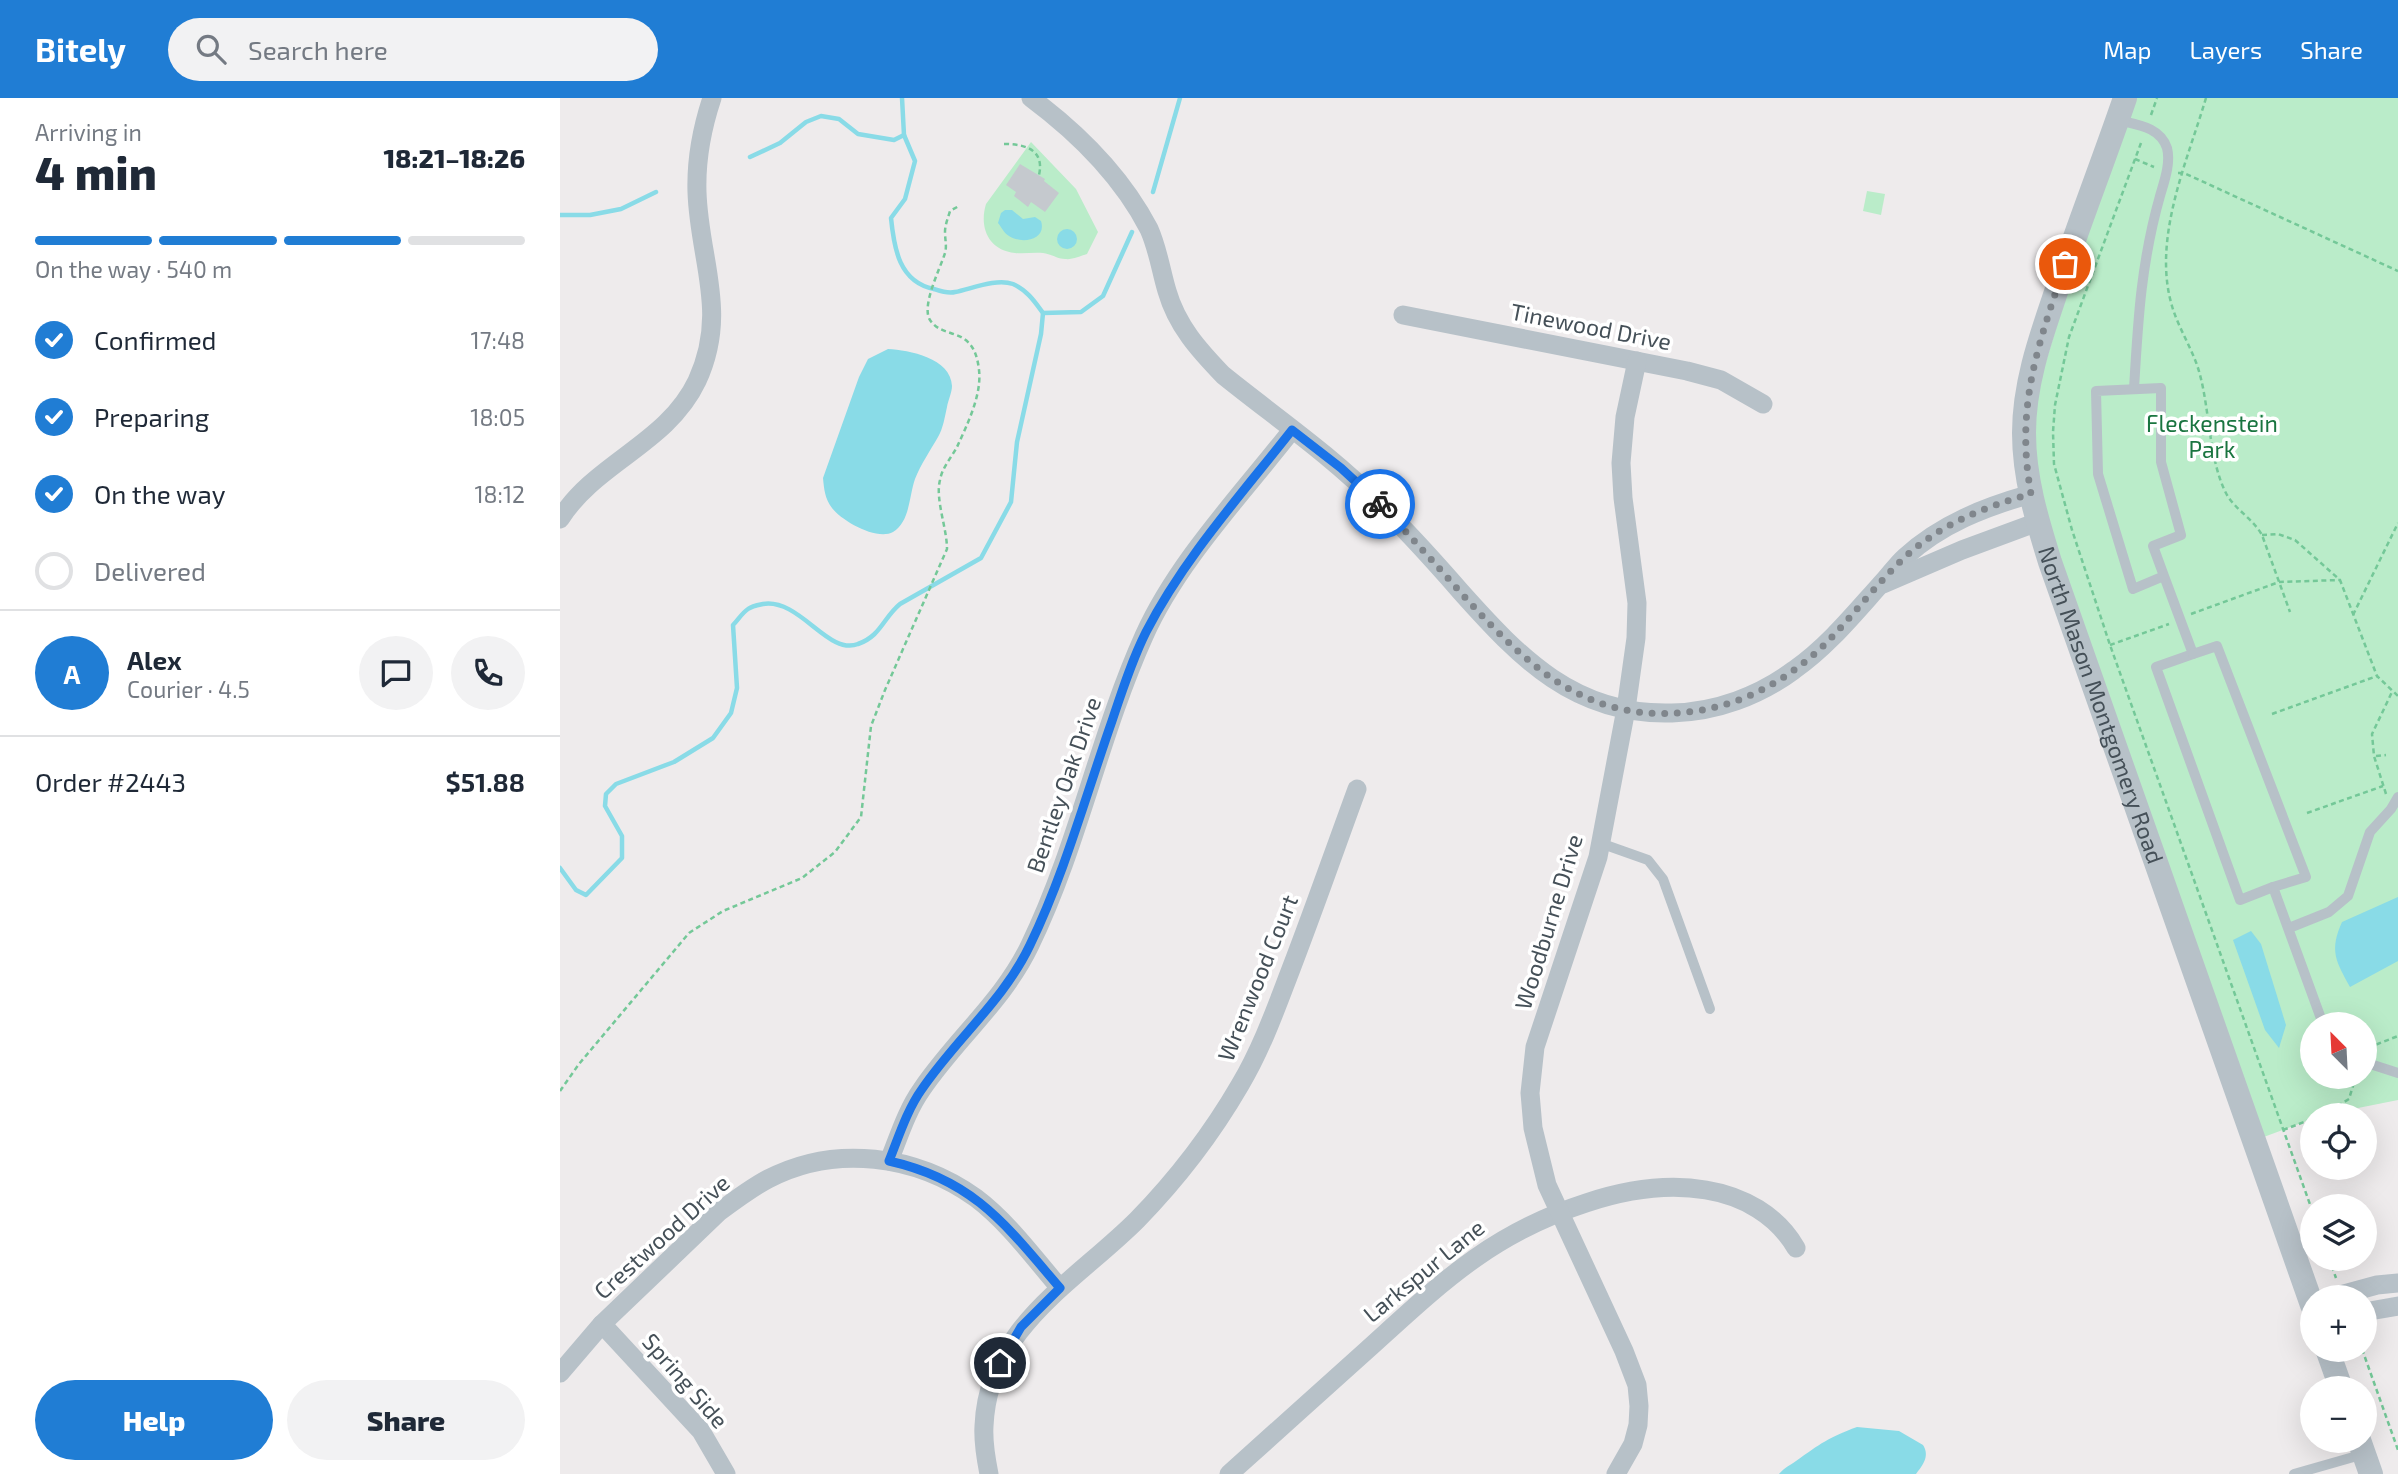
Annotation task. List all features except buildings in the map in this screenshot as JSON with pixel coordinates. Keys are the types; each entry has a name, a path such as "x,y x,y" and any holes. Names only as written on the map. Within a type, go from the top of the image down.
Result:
{"street":[{"path":"563,507 592,481 653,437 684,401 697,380 712,325 710,276 702,239 697,191 701,136 712,98"},
{"path":"1031,98 1090,148 1140,213 1150,232 1174,311 1196,347 1223,375 1341,468 1376,500 1521,656 1569,690 1591,700 1649,713 1685,713 1720,706 1754,694 1795,670 1822,646 1904,558 1930,537 1979,510 2031,494"},
{"name":"North Mason Montgomery Road","path":"2122,109 2035,354 2028,388 2024,435 2031,494 2050,562 2305,1285"},
{"name":"Tinewood Drive","path":"1403,315 1721,380 1763,404"},
{"name":"Woodburne Drive","path":"1616,1474 1633,1444 1638,1425 1637,1385 1624,1351 1559,1212 1540,1162 1530,1093 1535,1047 1584,902 1600,843 1626,709 1636,638 1637,603 1621,463 1625,417 1637,361"},
{"name":"Bentley Oak Drive","path":"889,1161 911,1108 923,1088 999,997 1030,946 1049,902 1127,678 1145,634 1167,593 1292,430"},
{"path":"1879,586 1962,550 2038,522"},
{"name":"Wrenwood Court","path":"989,1474 984,1427 991,1386 1000,1363 1021,1327 1060,1288 1135,1222 1167,1188 1217,1123 1242,1083 1268,1030 1357,789"},
{"name":"Crestwood Drive","path":"560,1373 602,1324 719,1212 768,1179 811,1163 834,1159 889,1161 937,1175 977,1199 1003,1223 1060,1288"},
{"name":"Larkspur Lane","path":"1229,1474 1444,1281 1511,1234 1559,1212 1634,1190 1658,1187 1693,1188 1716,1192 1749,1204 1787,1233 1796,1248"},
{"path":"2377,1285 2398,1283"},
{"path":"2377,1310 2398,1306"},
{"name":"Spring Side","path":"602,1324 701,1431 726,1474"}],"lane":[{"path":"2122,109 2161,136 2168,151 2166,172 2148,239 2140,292 2134,389"},
{"path":"2165,576 2133,589 2098,474 2096,391 2161,388 2161,463 2181,535 2153,546 2165,576 2193,654"},
{"path":"2217,646 2306,877 2240,900 2155,667 2193,654 2217,646"},
{"path":"2289,928 2329,912 2348,896 2370,832 2398,797"},
{"path":"1600,843 1648,860 1663,879 1710,1010"},
{"path":"2273,887 2319,1012"},
{"path":"2377,1066 2398,1073"},
{"path":"2294,1474 2365,1456"}],"path":[{"path":"2150,117 2157,98"},
{"path":"2206,98 2171,216 2165,263 2166,281 2172,307 2199,371 2214,452 2227,495 2256,524 2262,535 2290,612"},
{"path":"1004,145 1021,144 1030,148 1041,167 1039,175"},
{"path":"2135,159 2166,172 2183,173 2398,271"},
{"path":"560,1091 579,1064 689,933 723,911 802,878 835,852 861,817 871,726 947,549 938,486 978,391 979,370 975,353 967,340 937,326 928,314 929,302 946,250 945,230 950,211 959,205"},
{"path":"2191,456 2214,452"},
{"path":"2353,615 2398,523"},
{"path":"2262,535 2278,534 2295,540 2340,580 2376,676 2398,696"},
{"path":"2110,645 2279,582 2340,580"},
{"path":"2273,714 2376,676"},
{"path":"2320,690 2322,696"},
{"path":"2386,794 2374,756 2372,734 2392,692"},
{"path":"2374,756 2386,755"},
{"path":"2307,813 2383,786"},
{"path":"2377,1044 2398,1036"},
{"path":"2342,1103 2349,1099 2352,1089"},
{"path":"2283,1130 2300,1124"},
{"path":"2367,1362 2398,1450"}],"green space":[{"name":"Fleckenstein Park","path":"2125,98 2398,98 2398,1100 2377,1104 2300,1103 2300,1123 2253,1141 2050,562 2024,435"},
{"path":"1031,142 1076,189 1098,232 1087,254 1068,259 1043,253 1015,253 998,247 988,236 984,221 986,204"},
{"path":"1867,191 1885,194 1881,215 1863,211"}],"water":[{"path":"1005,210 1012,210 1023,219 1035,217 1041,221 1040,232 1027,240 1009,236 998,223"},
{"path":"1067,229 1074,232 1077,239 1074,246 1067,249 1060,246 1057,239 1060,232"},
{"path":"888,349 907,351 937,362 950,376 952,386 941,430 915,479 903,522 893,532 878,534 851,524 837,513 826,497 823,478 868,359"},
{"path":"2398,897 2398,961 2350,987 2341,970 2335,948 2342,922"},
{"path":"2251,931 2261,944 2286,1025 2279,1048 2265,1030 2233,940"},
{"path":"1857,1427 1899,1431 1923,1445 1926,1457 1923,1464 1916,1474 1779,1474 1825,1441"}],"waterway":[{"path":"560,868 576,890 586,895 622,858 622,836 605,806 606,794 616,784 674,762 713,738 731,713 737,688 733,625 746,611 761,604 776,604 789,609 836,642 847,645 866,641 900,604 981,558 1011,502 1017,442 1041,334 1043,313 1027,293 1013,284 991,283 947,292 922,285 913,279 900,262 891,218 905,199 915,161 904,135 902,98"},
{"path":"1153,192 1180,98"},
{"path":"750,157 780,143 806,122 821,116 839,119 858,134 894,140 904,135"},
{"path":"560,215 590,215 621,209 656,192"},
{"path":"1043,313 1081,312 1103,296 1132,232"}],"way so far":[{"path":"1380,504 1495,631 1521,656 1569,690 1611,706 1649,713 1685,713 1720,706 1765,689 1795,670 1822,646 1904,558 1930,537 1979,510 2031,494 2024,435 2028,388 2035,354 2065,264"}],"route":[{"path":"1000,1363 1021,1327 1060,1288 1003,1223 977,1199 937,1175 889,1161 911,1108 923,1088 999,997 1030,946 1049,902 1127,678 1145,634 1167,593 1187,564 1292,430 1341,468 1380,504"}]}
